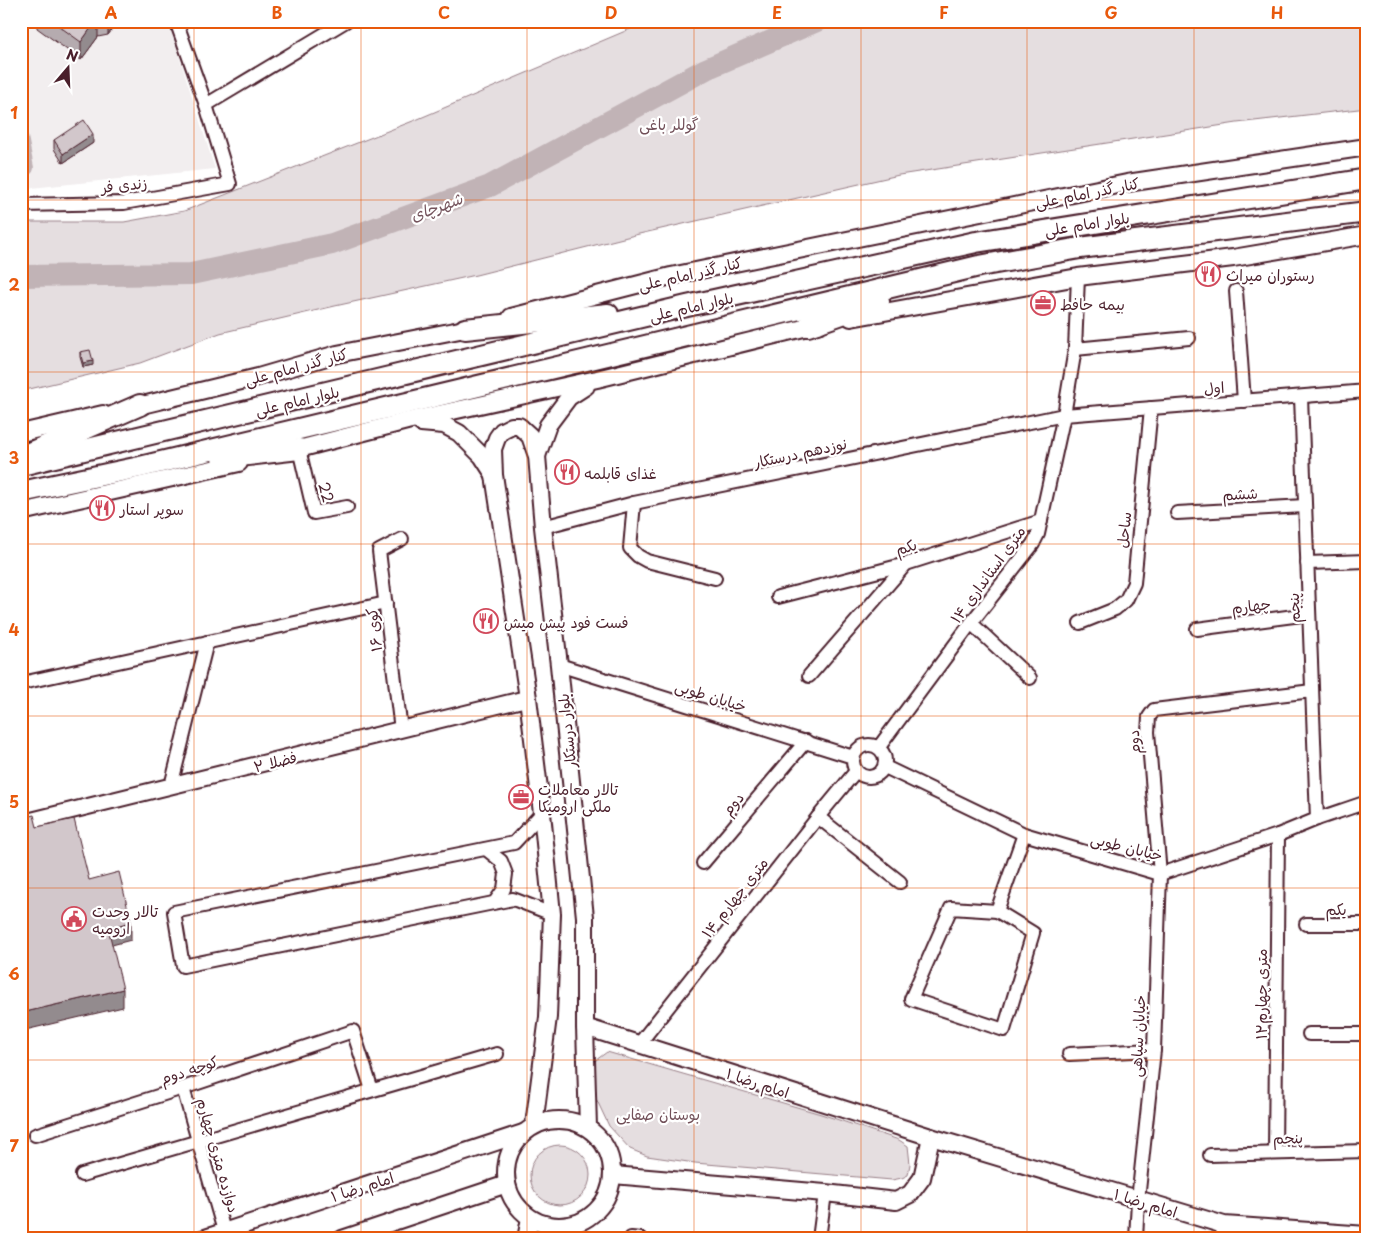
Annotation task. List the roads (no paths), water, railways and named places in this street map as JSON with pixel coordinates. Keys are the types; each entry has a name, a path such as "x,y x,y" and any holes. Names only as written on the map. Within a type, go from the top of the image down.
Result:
{"highway":[{"name":"بلوار امام علی","path":"21,465 687,306 976,242 1367,179"},
{"name":"بلوار امام علی","path":"21,492 140,467 978,266 1080,248 1367,212"},
{"path":"808,326 978,266"},
{"path":"465,329 687,306"},
{"path":"21,456 140,406"},
{"path":"140,467 299,449"}],"main road":[{"name":"کنار گذر امام علی","path":"21,434 258,377 337,354 465,329 671,276 1117,185 1367,147"},
{"path":"21,512 299,449 407,421 597,379 808,326 1078,277 1233,258 1367,235"},
{"path":"537,456 548,425 569,397 597,379"},
{"path":"407,421 444,425 459,433 482,456 494,475"},
{"path":"528,1129 548,1017 552,914 528,698 494,475 493,449 502,431 512,426 519,426 530,436 537,456"},
{"name":"بلوار درستکار","path":"537,456 585,918 585,1027 588,1127"},
{"name":"امام رضا ۱","path":"585,1027 1138,1200 1224,1232 1367,1235"},
{"path":"561,1119 588,1127 598,1136 606,1148 611,1161 613,1175 605,1201 596,1212 570,1232 530,1218 512,1198 507,1184 506,1170 508,1157 514,1144 528,1129 547,1120 561,1119"},
{"name":"امام رضا ۱","path":"202,1239 528,1129"},
{"path":"613,1175 896,1201 910,1194 922,1178 932,1137"},
{"path":"342,1239 507,1184"},
{"path":"526,1239 530,1218"}],"street":[{"path":"176,21 206,105 346,21"},
{"name":"زندی فر","path":"21,206 124,203 230,184 206,105"},
{"name":"۱۴ متری استانداری","path":"879,747 971,623 1033,544 1038,534 1064,415 1075,349 1078,277"},
{"path":"1236,291 1244,401"},
{"path":"1075,349 1189,338"},
{"name":"اول","path":"1064,415 1367,391"},
{"name":"پنجم","path":"1301,397 1317,819"},
{"name":"ساحل","path":"1080,624 1115,609 1126,600 1134,583 1151,408"},
{"name":"نوزدهم درستکار","path":"543,527 634,503 1064,415"},
{"name":"22","path":"299,449 314,513 348,507"},
{"path":"634,503 630,548 638,556 647,561 715,578"},
{"name":"ششم","path":"1176,513 1305,506"},
{"name":"یکم","path":"778,597 906,564 1041,521"},
{"name":"کوی ۱۶","path":"401,730 379,552 402,539"},
{"path":"1307,563 1367,561"},
{"path":"809,676 906,564"},
{"path":"22,682 386,603"},
{"name":"چهارم","path":"1197,629 1309,614"},
{"path":"971,623 1030,678"},
{"path":"171,786 208,642"},
{"name":"خیابان طوبی","path":"559,665 853,756"},
{"name":"دوم","path":"1160,874 1148,732 1149,717 1154,710 1312,691"},
{"name":"فضلا ۲","path":"21,823 528,698"},
{"name":"دوم","path":"703,863 806,741"},
{"path":"872,745 879,747 884,753 886,760 885,767 879,774 872,777 863,776 856,771 853,764 853,756 857,750 864,746 872,745"},
{"name":"خیابان طوبی","path":"885,767 1024,834 1160,874 1278,835 1367,802"},
{"name":"۱۴ متری چهارم","path":"638,1044 856,771"},
{"path":"542,812 514,843 174,912 183,966 512,899 552,914"},
{"path":"818,817 900,882"},
{"path":"997,911 1024,834"},
{"name":"۱۲متری چهارم","path":"1275,1153 1278,835"},
{"path":"486,849 501,861 506,874 504,889 494,902"},
{"name":"خیابان سپاهی","path":"1138,1200 1154,1050 1160,874"},
{"path":"951,908 997,911 1033,933 1004,1030 911,999 951,908"},
{"name":"یکم","path":"1306,924 1367,924"},
{"name":"کوچه دوم","path":"34,1135 354,1031 372,1090"},
{"path":"1309,1034 1367,1034"},
{"path":"1069,1054 1154,1050"},
{"path":"82,1175 498,1054"},
{"name":"دوازده متری چهارم","path":"183,1088 224,1231"},
{"name":"پنجم","path":"1210,1155 1367,1151"},
{"path":"819,1239 825,1193"},
{"path":"1136,1239 1138,1200"}],"waterway":[{"name":"شهرچای","path":"21,276 191,274 332,244 490,186 706,69 817,21"},
{"path":"21,137 27,168"},
{"path":"21,265 23,276"}],"place":[{"name":"رستوران میراث","path":"1208,274"},
{"name":"بیمه حافط","path":"1043,303"},
{"name":"غذای قابلمه","path":"567,472"},
{"name":"سوپر استار","path":"102,508"},
{"name":"فست فود پیش میش","path":"486,621"},
{"name":"تالار معاملات ملکی ارومیکا","path":"521,797"},
{"name":"تالار وحدت ارومیه","path":"74,919"}],"park label":[{"name":"گوللر باغی","path":"669,123"},
{"name":"بوستان صفایی","path":"658,1113"}]}
